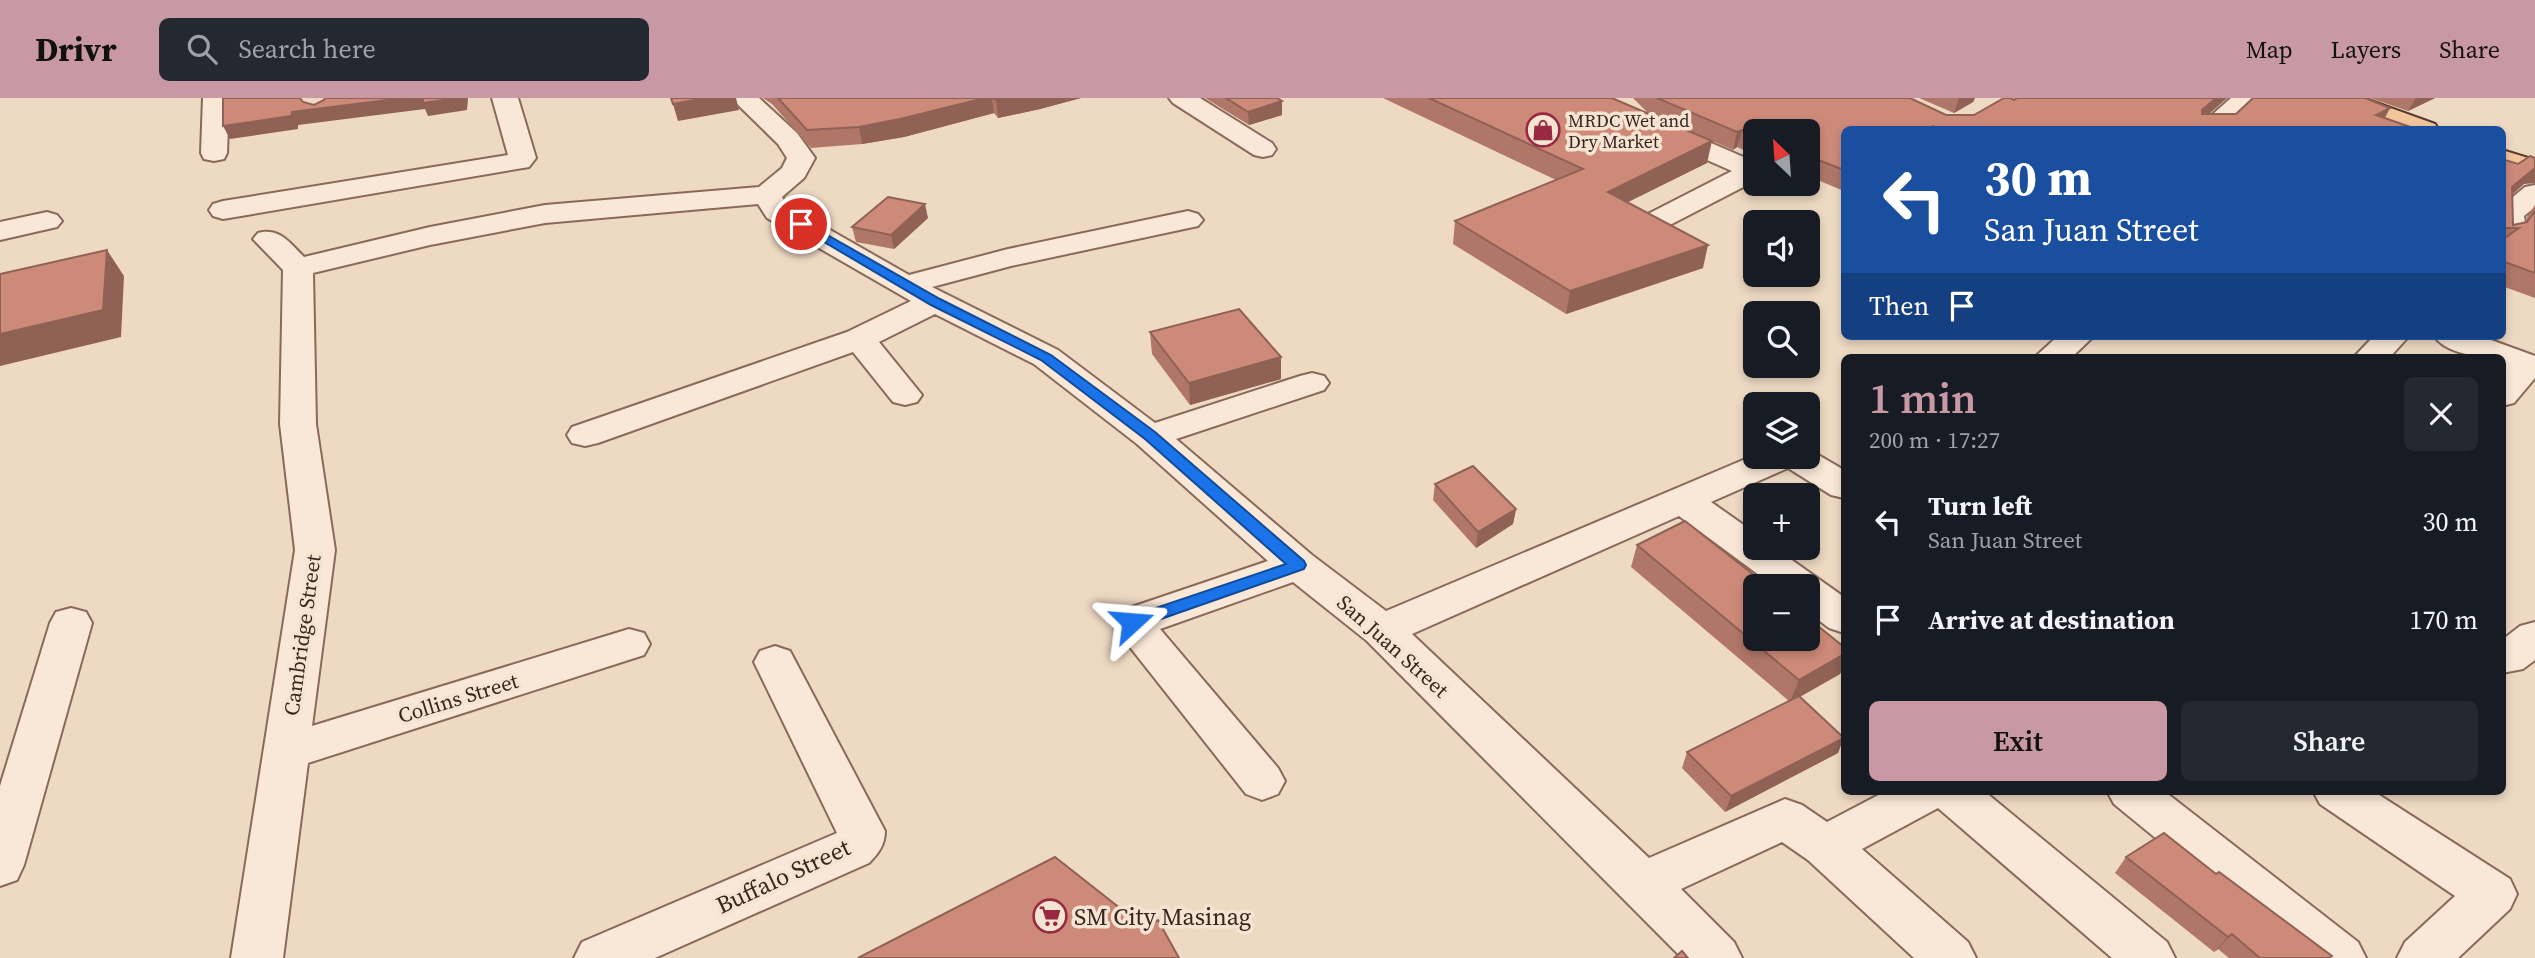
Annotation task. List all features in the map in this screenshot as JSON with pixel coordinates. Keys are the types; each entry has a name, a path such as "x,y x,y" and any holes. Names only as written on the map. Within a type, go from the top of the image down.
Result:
{"main road":[{"path":"2339,98 2415,126"},
{"path":"2506,159 2535,169"}],"street":[{"path":"214,153 215,98"},
{"path":"223,209 519,161 522,158 505,98"},
{"path":"268,239 298,268 430,236 545,214 768,195 794,173 801,158 788,139 744,98"},
{"path":"1182,98 1263,149"},
{"path":"1586,98 1754,171 1654,222"},
{"path":"2213,126 2247,98"},
{"path":"2506,226 2517,206 2535,193"},
{"name":"San Juan Street","path":"768,195 777,212 1046,358 1150,436 1298,565 1382,630 1716,958"},
{"path":"585,435 859,340 922,293 1008,258 1188,220"},
{"path":"0,231 47,221"},
{"name":"Cambridge Street","path":"257,958 315,550 298,424 298,268"},
{"path":"859,340 905,395"},
{"path":"2056,354 2073,340"},
{"path":"2374,354 2389,340"},
{"path":"2461,340 2498,354"},
{"path":"2506,357 2530,366 2506,392"},
{"path":"1150,436 1312,383"},
{"path":"1382,630 1755,469"},
{"path":"1815,469 1841,484"},
{"path":"1684,501 1784,574"},
{"path":"1262,781 1132,622 1298,565"},
{"path":"1820,600 1841,616"},
{"path":"0,865 17,754 71,623"},
{"path":"2506,658 2535,637"},
{"name":"Collins Street","path":"286,752 629,644"},
{"name":"Buffalo Street","path":"600,958 852,849 861,840 861,831 775,662"},
{"path":"1825,846 1921,795"},
{"path":"1956,795 2149,958"},
{"path":"2135,795 2340,958"},
{"path":"2342,795 2491,894 2423,958"},
{"path":"1643,884 1785,819 1825,846 1950,958"}],"building":[{"path":"223,98 300,98 303,102 314,105 325,98 404,98 292,112 291,116 223,126"},
{"path":"423,98 457,98 423,103"},
{"path":"671,98 705,98 673,104"},
{"path":"778,98 985,98 859,127 807,130"},
{"path":"1226,98 1277,98 1282,101 1248,112"},
{"path":"1429,98 1612,98 1712,141 1608,192 1708,245 1570,291 1455,221 1583,169"},
{"path":"1657,98 1910,98 1946,115 1974,115 2004,98 2216,98 2202,110 2202,114 2236,114 2253,98 2365,98 2390,108 2376,115 2408,126 1841,126 1841,169 1820,161 1820,119 1743,119 1742,130 1737,132"},
{"path":"2530,156 2535,158 2535,168 2512,187 2513,225 2527,222 2535,211 2535,273 2506,262 2506,237 2519,228 2506,228 2506,160 2518,164"},
{"path":"888,197 925,204 891,235 852,227"},
{"path":"107,250 103,310 0,334 0,274"},
{"path":"1239,309 1281,357 1189,383 1150,332"},
{"path":"1473,466 1516,509 1478,532 1435,484"},
{"path":"1685,521 1753,574 1743,574 1743,633 1637,545"},
{"path":"1820,628 1841,645 1841,656 1799,680 1764,651 1820,651"},
{"path":"1799,696 1841,735 1841,740 1731,796 1687,752"},
{"path":"2164,833 2216,874 2219,872 2332,956 2260,958 2232,934 2228,937 2126,857"},
{"path":"1055,857 1144,927 1158,920 1179,958 858,958"},
{"path":"1682,951 1688,958 1674,958"}],"place":[{"name":"MRDC Wet and Dry Market","path":"1543,130"},
{"name":"SM City Masinag","path":"1050,916"}],"route":[{"path":"801,224 935,302 1046,358 1150,436 1298,565 1132,622"}]}
